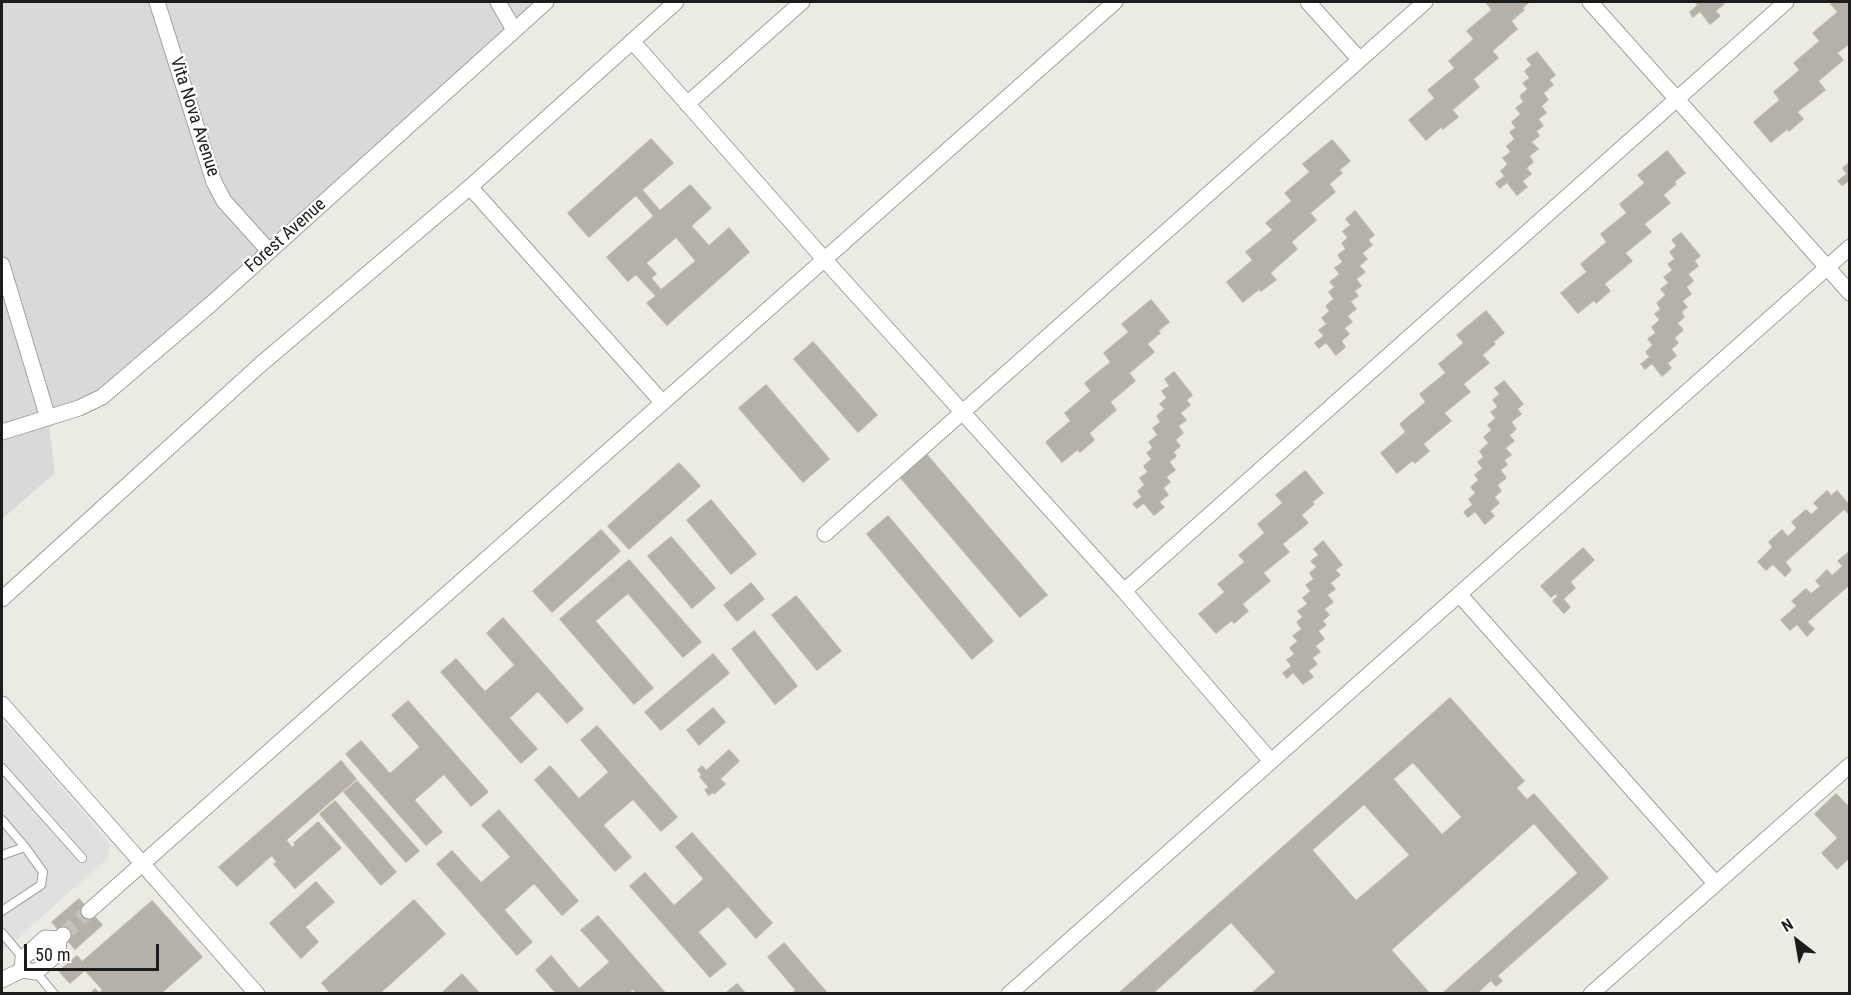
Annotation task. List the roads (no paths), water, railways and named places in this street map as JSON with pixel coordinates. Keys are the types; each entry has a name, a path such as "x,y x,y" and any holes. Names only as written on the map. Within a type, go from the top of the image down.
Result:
{"street":[{"name":"Vita Nova Avenue","path":"157,2 214,182 230,207 269,251"},
{"path":"498,2 514,30"},
{"name":"Forest Avenue","path":"2,432 79,408 102,397 211,304 546,2"},
{"path":"2,599 261,364 470,187 676,2"},
{"path":"687,104 802,2"},
{"path":"89,911 1115,2"},
{"path":"1308,2 1359,59"},
{"path":"825,534 1425,2"},
{"path":"1590,2 1850,293"},
{"path":"1124,591 1786,2"},
{"path":"632,41 824,259 1124,591 1270,760"},
{"path":"470,187 662,402"},
{"path":"1009,993 1850,247"},
{"path":"2,265 48,418"},
{"path":"1459,594 1716,884"},
{"path":"2,704 257,993"},
{"path":"1591,993 1850,765"},
{"path":"2,980 27,967 45,938 61,937"}],"lane":[{"path":"2,768 82,858"},
{"path":"2,820 43,872 41,885 2,911"},
{"path":"2,855 25,847"},
{"path":"2,933 27,967 54,993"}],"tunnel":[{"path":"63,935 89,911"}]}
